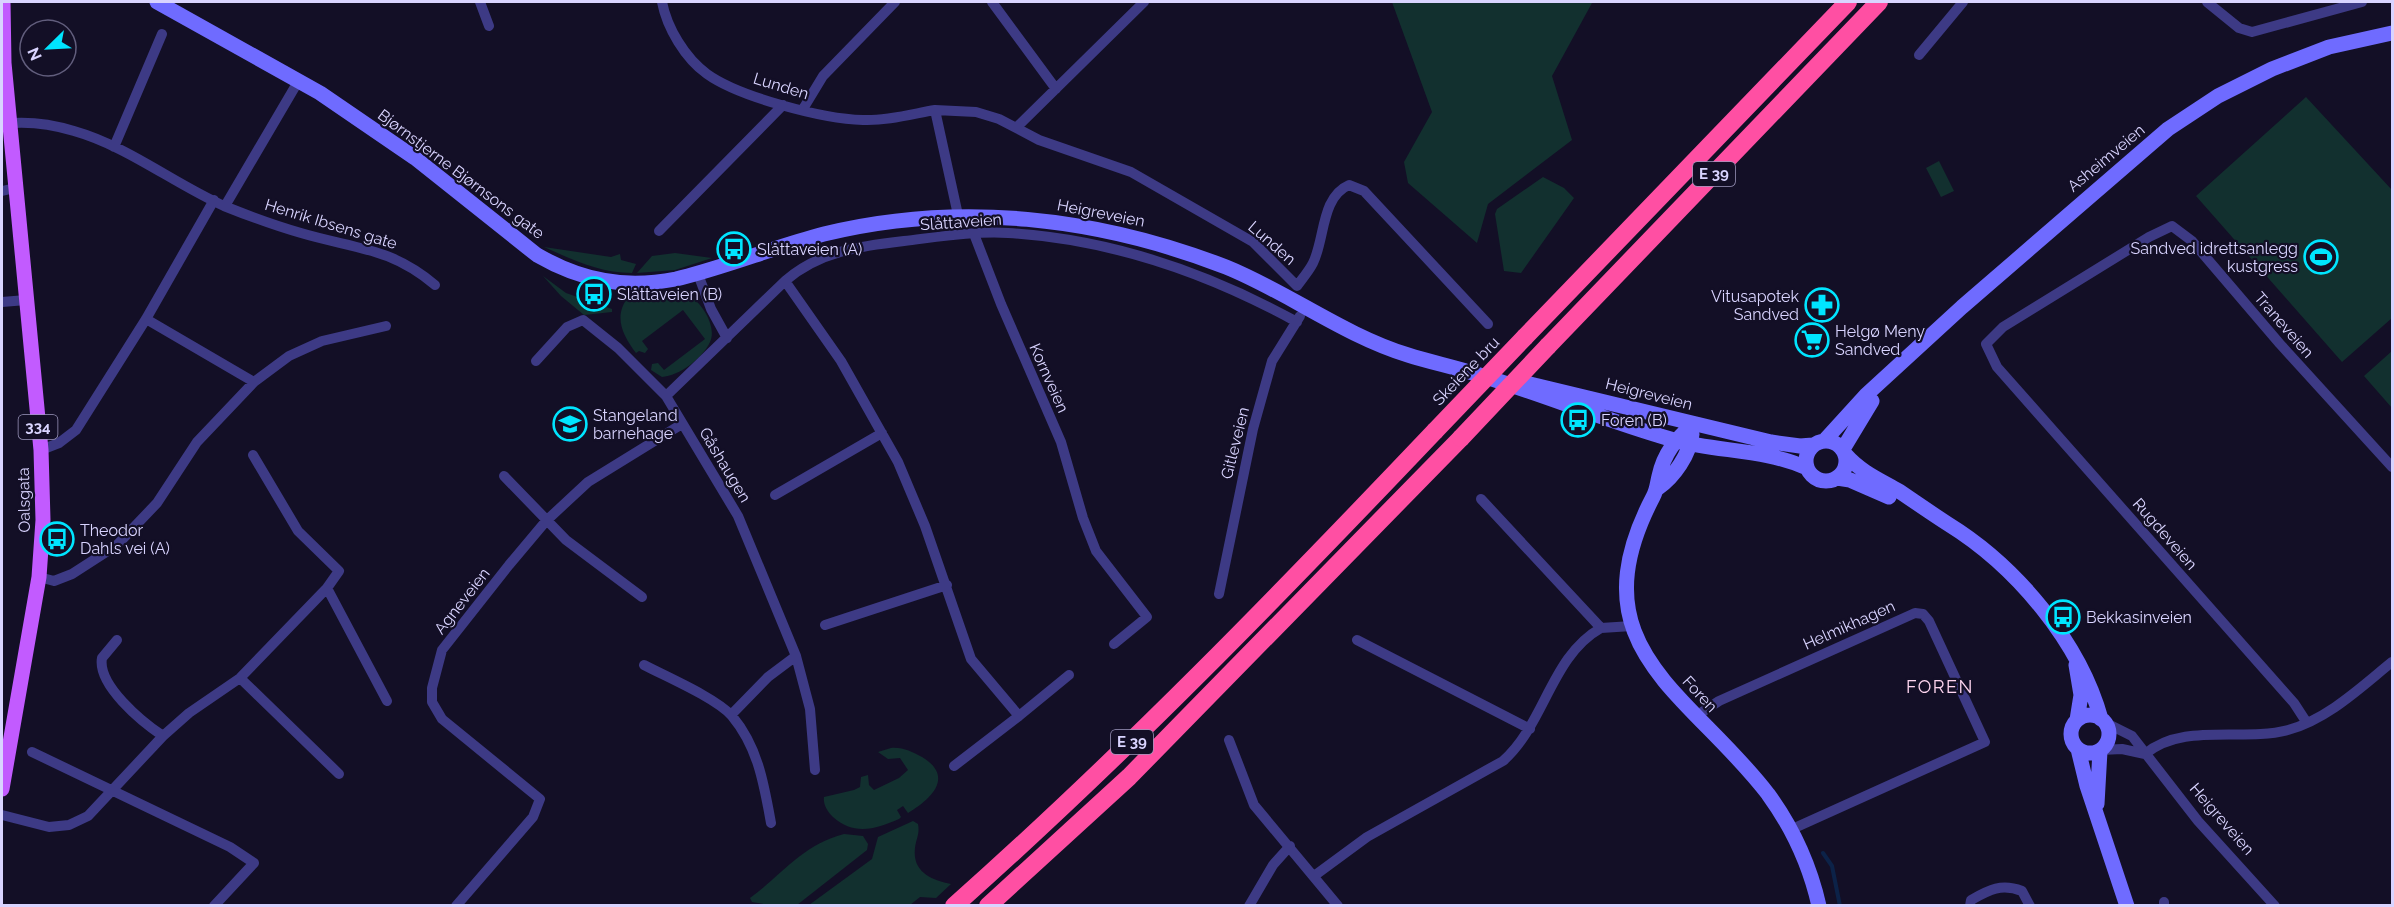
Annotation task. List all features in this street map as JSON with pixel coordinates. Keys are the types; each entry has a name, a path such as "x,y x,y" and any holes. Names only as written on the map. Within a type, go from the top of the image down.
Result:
{"highway":[{"name":"Skeiene bru","path":"954,906 1121,753 1268,606 1848,2"},
{"name":"E 39","path":"988,906 1137,768 1461,438 1879,2"}],"main road":[{"name":"Oalsgata","path":"2,789 6,740 39,577 44,520 26,300 8,190 3,2"},
{"name":"Bjørnstjerne Bjørnsons gate","path":"157,2 299,80 391,140 518,241 558,267 585,277 618,284 655,283 698,274"},
{"name":"Asheimveien","path":"1819,443 1866,395 1962,307 2119,169 2191,112 2252,78 2300,57 2329,47 2392,33"},
{"name":"Heigreveien","path":"698,274 844,230 895,220 958,215 1008,216 1069,223 1140,238 1228,268 1382,345 1675,440 1783,458 1807,468"},
{"name":"Heigreveien","path":"1477,374 1539,385 1693,424 1789,445 1819,443"},
{"name":"Asheimveien","path":"1844,452 1884,380"},
{"name":"Foren","path":"1693,424 1675,440 1659,476 1658,488 1637,529 1629,559 1627,595 1632,626 1642,652 1652,665 1768,795 1804,858 1819,906"},
{"name":"Foren","path":"1658,488 1667,482 1691,444 1693,424"},
{"path":"1915,505 1893,499 1850,480 1837,478 1820,480 1807,468 1806,455 1819,443 1838,444 1856,466 1900,492 1915,505 1952,526 2005,569 2044,611 2087,676 2109,738 2100,750 2097,813"},
{"path":"1837,478 1845,469 1844,452"},
{"path":"2076,662 2081,695 2077,720 2071,735 2078,748 2087,786 2127,906"},
{"path":"2077,720 2086,716 2103,721"},
{"path":"2078,748 2088,753 2100,750"}],"street":[{"path":"480,2 489,26"},
{"name":"Lunden","path":"662,2 677,40 691,60 719,82 783,105 865,120 936,110 976,112 1017,127 1039,140 1131,172 1214,217 1252,242 1297,286 1313,263 1330,204 1340,189 1349,185 1364,191 1488,324"},
{"path":"803,109 823,76 895,2"},
{"path":"992,2 1056,89"},
{"path":"1017,127 1144,2"},
{"path":"1919,55 1963,2"},
{"path":"2207,2 2239,28 2252,32 2349,2 2362,2"},
{"path":"114,147 162,34"},
{"path":"225,206 299,80"},
{"path":"659,231 783,105"},
{"path":"936,110 958,215"},
{"name":"Henrik Ibsens gate","path":"5,124 47,124 75,131 114,147 225,206 300,233 391,255 414,267 435,285"},
{"path":"40,450 59,443 76,430 146,320 214,201"},
{"name":"Traneveien","path":"1997,367 1986,344 1997,331 2149,237 2172,226 2192,241 2280,344 2392,467"},
{"name":"Slåttaveien","path":"666,396 785,281 815,260 854,248 1006,232 1079,242 1135,255 1205,276 1243,292 1297,322"},
{"name":"Kornveien","path":"974,234 1001,304 1061,442 1089,536 1096,551 1147,617 1114,644"},
{"path":"698,274 711,309 727,338"},
{"path":"785,281 825,335 882,433 926,526 971,658 1019,716"},
{"path":"2,302 26,300"},
{"name":"Gitleveien","path":"1219,594 1241,483 1272,361 1305,308"},
{"path":"146,320 254,382"},
{"name":"Gåshaugen","path":"536,361 567,327 583,320 618,348 666,396 738,516 796,656 810,709 815,770"},
{"path":"39,577 54,581 72,574 117,545 157,503 197,442 254,382 306,346 386,326"},
{"name":"Rugdeveien","path":"1997,367 2287,694 2307,723"},
{"name":"Agneveien","path":"456,906 532,817 540,798 442,719 432,702 432,688 442,650 546,521 588,482 682,424"},
{"path":"775,495 882,433"},
{"path":"2,815 49,827 69,825 88,816 114,791 163,736 197,707 240,678 327,588 339,571 298,531 254,455"},
{"path":"504,476 566,540 642,597"},
{"path":"1481,500 1601,628"},
{"path":"825,625 947,585"},
{"path":"327,588 387,701"},
{"name":"Helmikhagen","path":"1696,716 1719,701 1915,613 1923,614 1929,621 1984,742 1790,830"},
{"path":"1314,876 1367,837 1503,761 1516,749 1530,729 1576,645 1601,628 1632,626"},
{"path":"117,639 102,658 104,678 114,693 163,736"},
{"path":"1357,640 1530,729"},
{"path":"731,715 768,677 796,656"},
{"path":"2100,750 2122,749 2145,754 2162,741 2276,731 2307,723 2344,701 2392,662"},
{"path":"644,665 700,695 731,715 751,745 763,775 771,823"},
{"path":"954,766 1069,675"},
{"path":"240,678 339,774"},
{"name":"Heigreveien","path":"2103,721 2132,736 2198,821 2274,906"},
{"path":"1229,740 1254,804 1338,906"},
{"path":"32,752 230,847 254,863 214,906"},
{"path":"1249,906 1273,865 1290,846"},
{"path":"1970,906 1971,900 1994,888 2008,886 2022,891 2030,906"}],"green space":[{"path":"1392,2 1597,2 1592,3 1552,76 1572,140 1488,204 1477,243 1408,183 1404,162 1432,112"},
{"name":"Sandved idrettsanlegg kustgress","path":"2306,97 2392,190 2392,318 2342,362 2196,196"},
{"path":"1939,161 1954,191 1941,197 1926,168"},
{"path":"1543,177 1564,188 1574,198 1521,273 1504,271 1495,214 1497,209"},
{"path":"544,247 611,257 620,254 621,260 636,264 632,273 609,271 565,257"},
{"path":"675,253 712,258 675,270 637,273 652,256"},
{"path":"543,276 566,293 612,309 612,312 584,315 561,296"},
{"path":"669,291 686,294 696,300 708,317 712,336 707,348 696,360 683,370 662,377 651,370 652,364 658,363 664,370 705,339 683,310 642,341 648,349 645,353 639,351 636,353 623,332 620,318 624,303 629,296"},
{"path":"2392,351 2392,408 2364,376"},
{"path":"891,748 911,752 932,765 937,772 938,780 931,794 908,813 903,806 897,810 901,817 899,819 874,828 849,827 833,817 827,810 824,797 860,787 861,777 868,775 869,785 874,790 899,778 908,770 900,758 888,759 878,752"},
{"path":"913,821 918,824 915,856 920,869 930,877 951,884 936,898 920,897 910,905 809,905 872,859 878,837"},
{"path":"844,834 863,836 868,844 867,850 797,905 752,902 750,898 794,861 816,845"}],"waterway":[{"path":"1823,853 1832,866 1840,906"}],"place":[{"name":"Slåttaveien (A)","path":"734,249"},
{"name":"Sandved idrettsanlegg kustgress","path":"2321,257"},
{"name":"Slåttaveien (B)","path":"594,294"},
{"name":"Vitusapotek Sandved","path":"1822,305"},
{"name":"Helgø Meny Sandved","path":"1812,340"},
{"name":"Foren (B)","path":"1578,420"},
{"name":"Stangeland barnehage","path":"570,424"},
{"name":"Theodor Dahls vei (A)","path":"57,539"},
{"name":"Bekkasinveien","path":"2063,617"}],"district":[{"name":"FOREN","path":"1940,686"}]}
